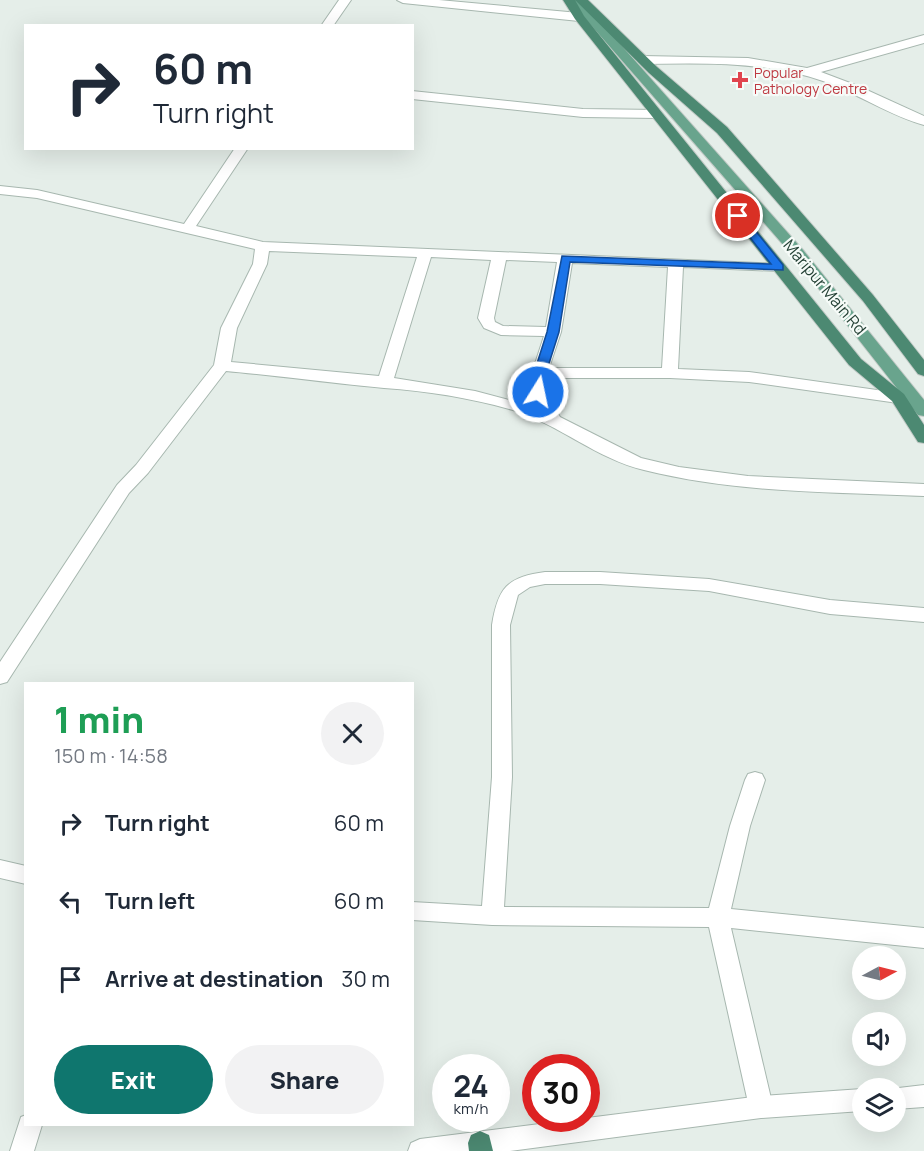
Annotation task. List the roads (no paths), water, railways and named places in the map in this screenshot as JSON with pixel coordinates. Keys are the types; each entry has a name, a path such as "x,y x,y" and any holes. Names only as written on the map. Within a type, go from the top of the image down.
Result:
{"highway":[{"path":"569,0 579,17 855,362 898,398 924,438"},
{"path":"580,0 614,30 642,60 722,130 868,298 924,371"}],"main road":[{"name":"Maripur Main Rd","path":"575,0 675,111 878,349 924,411"}],"street":[{"path":"328,24 345,0"},
{"path":"403,0 579,17"},
{"path":"808,72 924,39"},
{"path":"642,60 713,60 757,63 808,72 835,81 924,121"},
{"path":"414,95 583,113 657,114"},
{"path":"187,229 241,150"},
{"path":"0,190 37,194 262,246 779,267"},
{"path":"0,676 123,489 142,469 222,366 229,328 260,264 262,246"},
{"path":"385,383 425,254"},
{"path":"499,257 486,318 489,325 501,330 553,332"},
{"path":"554,420 538,392 540,373 553,332 566,259"},
{"path":"670,373 676,262"},
{"path":"222,366 385,383 477,397 531,411 554,420 620,457 642,465 676,472 723,479 924,490"},
{"path":"540,373 670,373 749,377 898,398"},
{"path":"492,916 502,777 501,625 505,602 512,588 526,580 545,578 675,582 746,590 830,607 924,615"},
{"path":"755,780 740,826 718,918 761,1107"},
{"path":"0,869 24,875"},
{"path":"414,911 492,916 649,916 751,919 924,938"},
{"path":"906,1097 924,1096"},
{"path":"420,1151 481,1147 761,1107 852,1101"},
{"path":"22,1151 30,1126"}],"place":[{"name":"Popular Pathology Centre","path":"740,80"}]}
